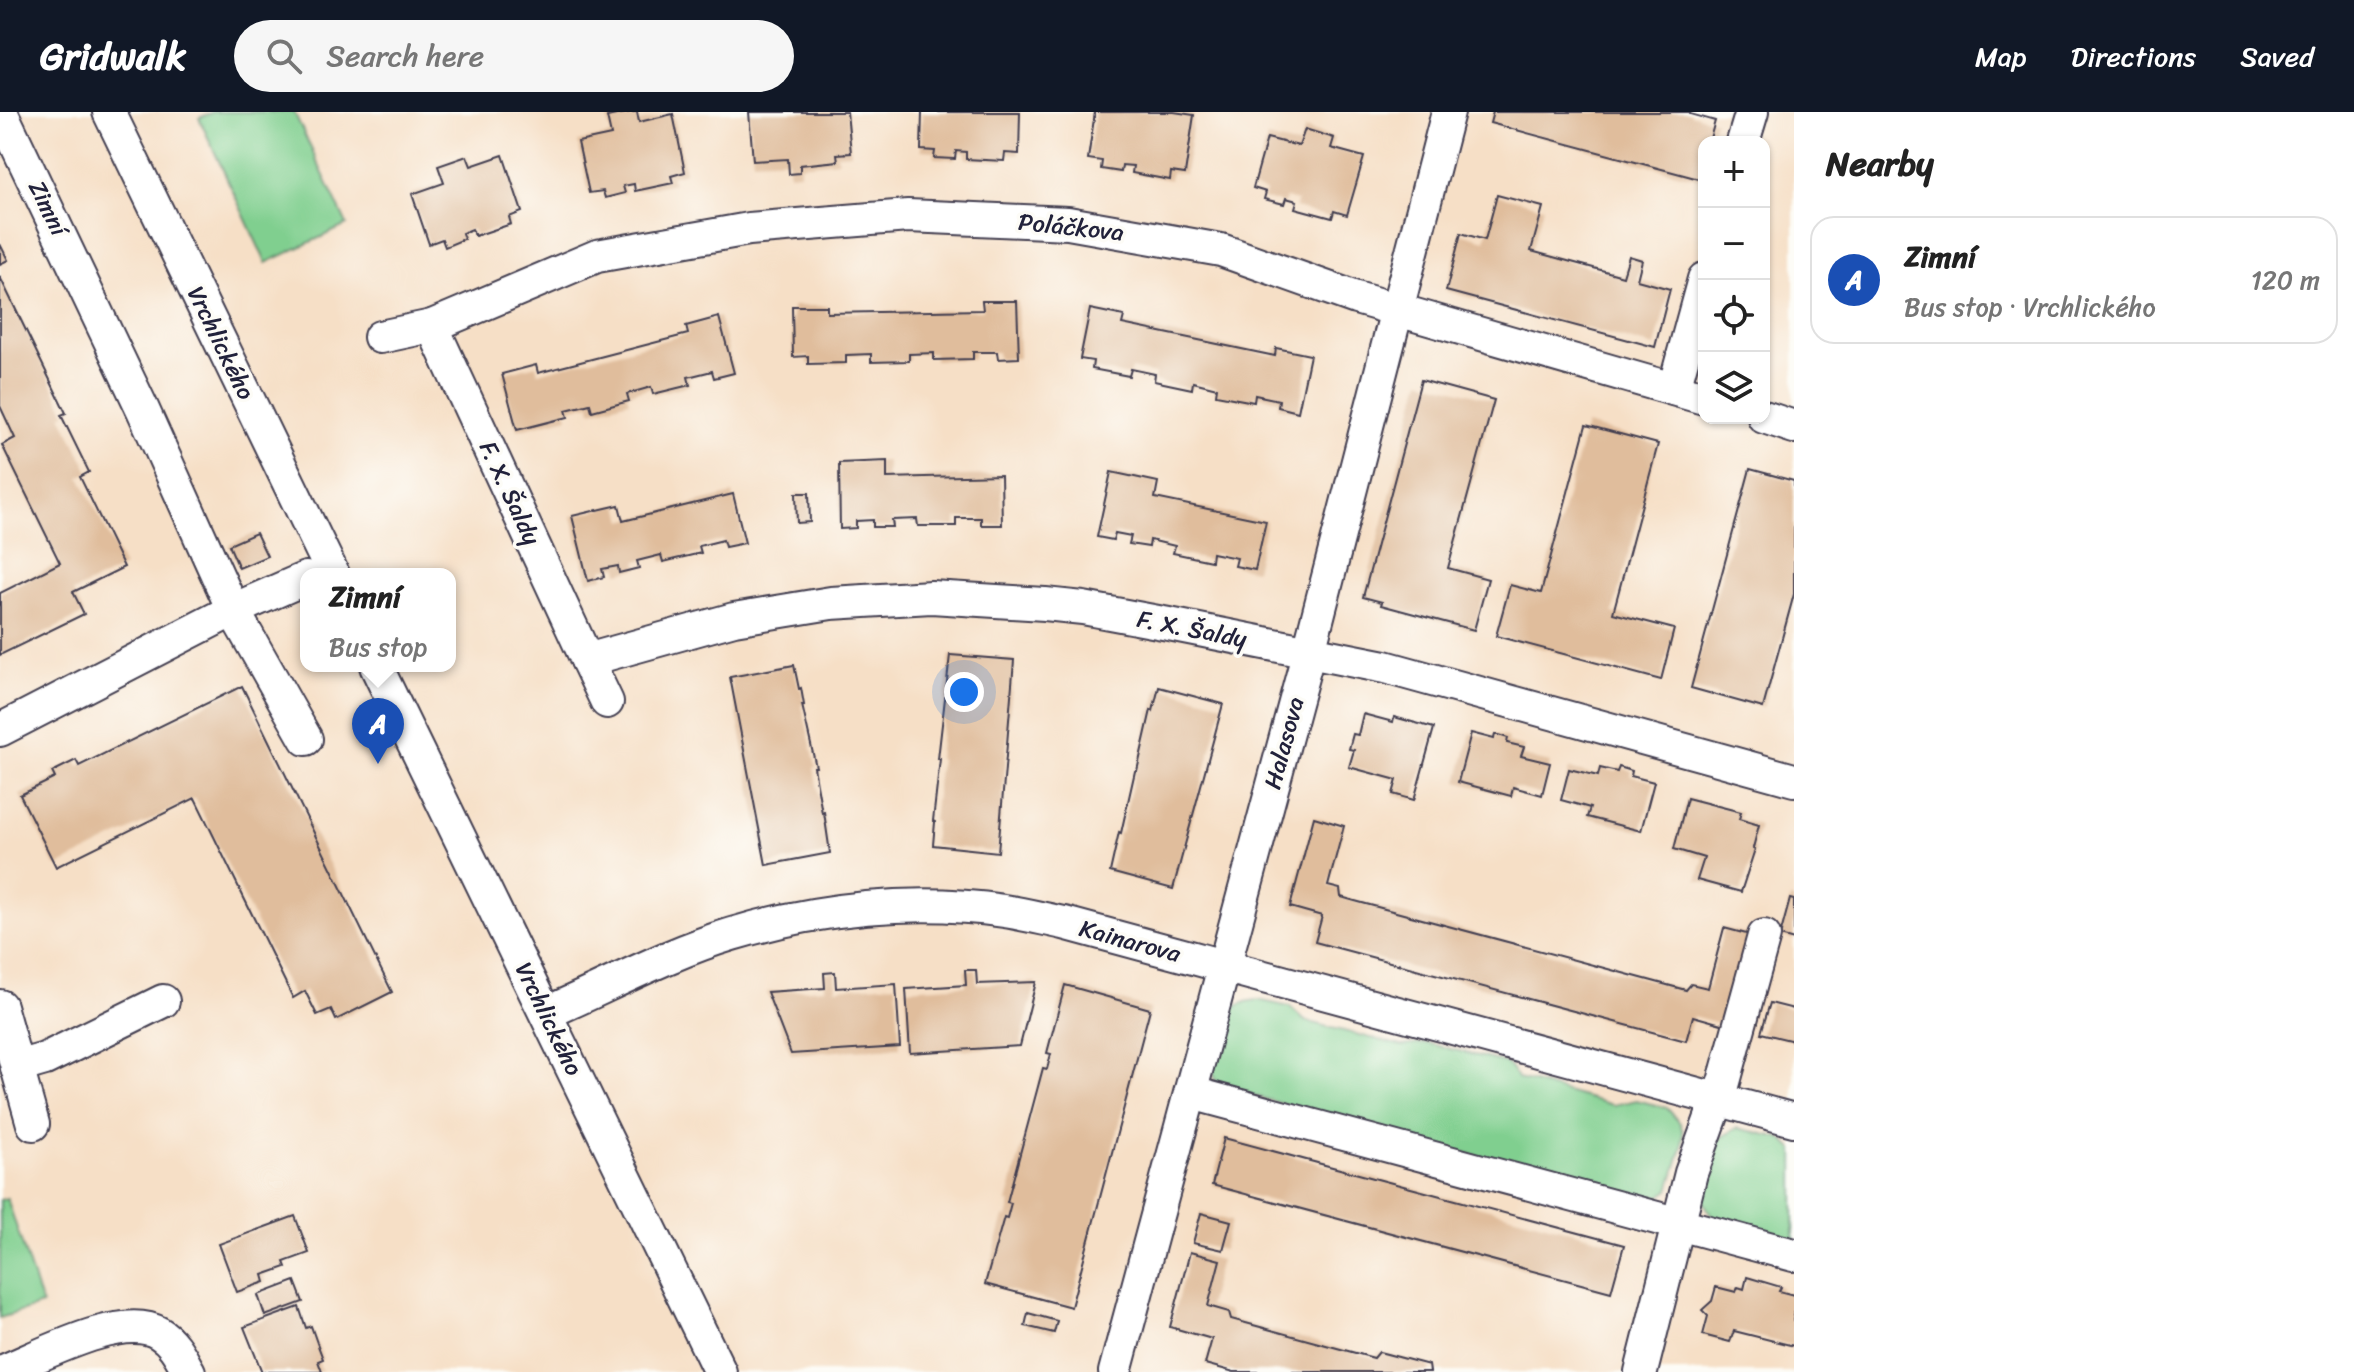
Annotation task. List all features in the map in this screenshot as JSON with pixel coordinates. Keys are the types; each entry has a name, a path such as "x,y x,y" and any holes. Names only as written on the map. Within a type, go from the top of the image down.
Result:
{"street":[{"name":"Zimní","path":"1,112 143,410 233,610 306,739"},
{"name":"Vrchlického","path":"109,112 319,568"},
{"name":"Halasova","path":"1115,1372 1309,651 1448,112"},
{"path":"1745,136 1752,112"},
{"name":"Poláčkova","path":"380,337 432,326 597,256 749,229 908,216 1068,223 1221,250 1356,298 1689,394"},
{"path":"1689,394 1704,280"},
{"name":"F. X. Šaldy","path":"432,326 607,702"},
{"path":"1770,419 1794,427"},
{"path":"0,730 233,610 300,582"},
{"name":"F. X. Šaldy","path":"587,660 694,629 831,603 931,597 1083,608 1385,667 1792,771"},
{"name":"Vrchlického","path":"379,672 720,1372"},
{"name":"Kainarova","path":"546,1013 680,953 782,921 918,906 1004,911 1064,923 1794,1120"},
{"path":"1641,1372 1691,1173 1724,1082 1764,936"},
{"path":"17,1067 45,1059 163,1001"},
{"path":"0,1006 33,1124"},
{"path":"1192,1093 1794,1255"},
{"path":"1,1372 108,1329 145,1328 159,1333 172,1344 189,1372"}],"green space":[{"path":"213,112 294,112 347,225 266,263 199,118"},
{"path":"1258,1000 1290,1007 1305,1021 1402,1046 1427,1043 1506,1063 1519,1079 1613,1105 1637,1100 1667,1108 1680,1123 1683,1132 1682,1147 1669,1190 1656,1199 1645,1201 1220,1087 1213,1069 1218,1035 1234,1008"},
{"path":"1737,1128 1781,1138 1794,1150 1794,1241 1713,1218 1701,1197 1715,1147 1720,1138"},
{"path":"7,1198 42,1305 0,1318 0,1200"}],"building":[{"path":"637,112 639,122 673,114 685,172 671,176 673,183 635,191 634,184 623,186 625,193 605,198 603,191 589,193 578,142 611,135 607,117"},
{"path":"749,112 847,112 851,153 837,154 838,161 800,165 800,173 789,174 788,159 753,161"},
{"path":"922,112 1020,112 1019,154 1005,153 1004,161 966,159 966,152 956,151 955,159 934,158 935,151 921,150"},
{"path":"1095,112 1194,115 1185,174 1171,172 1170,180 1132,173 1133,166 1122,165 1121,172 1101,169 1102,161 1088,159"},
{"path":"1493,112 1690,112 1715,121 1711,136 1698,136 1698,179 1490,123"},
{"path":"1305,129 1334,138 1331,148 1364,157 1347,215 1334,211 1332,218 1295,208 1297,201 1286,198 1284,204 1264,199 1266,192 1253,188 1267,138 1299,146"},
{"path":"503,155 522,212 509,217 511,224 475,236 472,229 462,233 464,239 445,247 442,239 429,244 412,194 444,183 438,166 467,156 471,166"},
{"path":"1497,195 1543,207 1531,251 1623,276 1629,256 1642,260 1637,280 1670,289 1655,347 1446,291 1461,233 1485,240"},
{"path":"0,244 8,260 0,264"},
{"path":"0,277 66,413 61,415 89,472 80,477 124,567 73,592 84,614 0,655 0,593 60,563 2,445 15,438 0,406"},
{"path":"982,301 1017,301 1019,358 998,359 997,352 973,352 973,359 934,360 934,353 909,354 909,361 871,362 871,354 846,355 846,363 808,364 808,356 793,357 792,306 827,306 827,313 983,310"},
{"path":"1090,309 1124,316 1122,324 1275,356 1276,348 1310,355 1298,412 1278,407 1279,400 1255,395 1254,402 1216,395 1217,388 1193,382 1192,389 1154,381 1155,374 1131,369 1129,376 1092,369 1093,361 1080,359"},
{"path":"719,317 734,373 714,378 712,371 688,377 690,385 653,394 651,387 627,394 629,401 592,411 590,404 566,410 568,417 517,430 502,374 536,365 538,373 688,334 686,326"},
{"path":"1421,380 1494,400 1448,568 1488,579 1474,630 1381,605 1382,602 1363,597"},
{"path":"1586,425 1658,444 1613,613 1674,629 1661,680 1496,636 1510,585 1541,593"},
{"path":"887,461 887,478 1001,475 1002,525 981,525 981,518 956,518 956,526 918,526 917,519 892,520 893,527 873,527 873,520 856,521 856,528 840,529 839,463"},
{"path":"1750,469 1794,481 1794,594 1763,708 1691,688"},
{"path":"1111,472 1158,482 1155,498 1266,521 1255,570 1235,566 1237,558 1212,553 1211,561 1173,553 1175,546 1150,540 1149,547 1129,544 1131,536 1115,533 1113,540 1097,537"},
{"path":"796,493 809,493 810,522 797,523"},
{"path":"733,494 745,543 725,547 723,540 699,546 701,553 663,562 661,555 637,561 639,568 619,573 618,566 602,569 604,577 588,581 572,516 619,505 623,521"},
{"path":"256,533 267,556 239,568 229,545"},
{"path":"950,655 1014,660 998,852 933,845 938,759"},
{"path":"794,665 801,688 830,853 766,865 730,677"},
{"path":"242,686 392,992 336,1020 331,1009 317,1015 305,991 293,998 195,798 56,867 20,795 55,778 52,772 76,760 79,766"},
{"path":"1159,687 1223,704 1173,889 1110,872"},
{"path":"1363,714 1393,722 1394,717 1434,728 1414,800 1393,794 1397,780 1349,767 1354,750 1349,749 1353,734 1358,735"},
{"path":"1471,733 1494,739 1495,734 1508,738 1507,743 1524,747 1521,756 1550,763 1542,795 1513,787 1511,796 1458,782"},
{"path":"1619,767 1632,771 1631,776 1654,782 1641,831 1587,817 1590,808 1561,800 1569,769 1598,776 1600,768 1617,772"},
{"path":"1687,798 1741,812 1739,819 1759,825 1741,892 1697,880 1704,858 1674,849"},
{"path":"1314,817 1344,826 1328,886 1340,889 1341,897 1355,901 1686,990 1691,984 1708,988 1724,928 1754,936 1725,1025 1693,1016 1686,1041 1315,942 1322,916 1290,907"},
{"path":"1790,899 1794,900 1794,940 1780,936"},
{"path":"965,970 976,970 977,984 1036,982 1020,1046 910,1053 906,989 966,985"},
{"path":"835,972 836,988 896,984 900,1047 791,1054 767,992 825,988 824,973"},
{"path":"1065,985 1150,1009 1071,1307 985,1284 1004,1217 1007,1218 1011,1203 1007,1202 1043,1068 1047,1069 1051,1054 1047,1053"},
{"path":"1770,1003 1794,1009 1794,1041 1761,1033"},
{"path":"1224,1138 1624,1245 1611,1292 1212,1185"},
{"path":"1201,1213 1231,1221 1223,1250 1193,1243"},
{"path":"295,1216 309,1253 284,1262 286,1267 263,1275 265,1282 237,1292 219,1244"},
{"path":"1190,1252 1220,1260 1208,1306 1229,1312 1231,1319 1374,1358 1379,1352 1429,1365 1430,1372 1234,1372 1205,1364 1212,1339 1170,1327"},
{"path":"1747,1277 1781,1287 1779,1291 1794,1295 1794,1346 1734,1331 1730,1342 1703,1335 1708,1316 1702,1310 1712,1301 1716,1287 1736,1292 1738,1287 1744,1289"},
{"path":"295,1281 303,1302 265,1316 258,1295"},
{"path":"299,1307 306,1328 311,1326 323,1359 318,1361 322,1372 262,1372 244,1327"},
{"path":"1028,1313 1057,1321 1054,1333 1025,1326"}],"place":[{"name":"Zimní","path":"378,764"}]}
